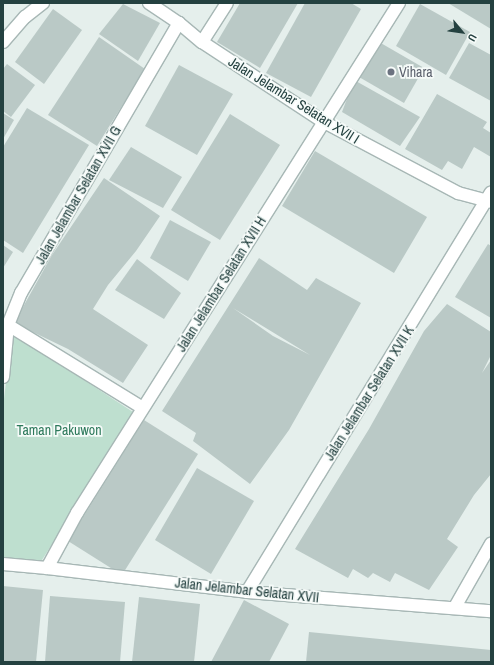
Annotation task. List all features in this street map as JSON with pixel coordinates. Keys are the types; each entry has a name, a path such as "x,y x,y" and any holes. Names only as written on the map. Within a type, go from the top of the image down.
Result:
{"street":[{"path":"3,42 25,16 43,3"},
{"name":"Jalan Jelambar Selatan XVII I","path":"149,3 179,23 202,42 324,122 458,193 490,198"},
{"path":"202,42 227,3"},
{"name":"Jalan Jelambar Selatan XVII H","path":"48,568 77,513 399,3"},
{"name":"Jalan Jelambar Selatan XVII G","path":"3,377 8,325 21,293 179,23"},
{"name":"Jalan Jelambar Selatan XVII K","path":"247,592 490,198"},
{"path":"8,325 143,408"},
{"path":"455,607 491,544"},
{"name":"Jalan Jelambar Selatan XVII","path":"3,564 247,592 491,611"}],"green space":[{"name":"Taman Pakuwon","path":"12,333 136,414 40,563 3,562 3,407"}],"building":[{"path":"240,3 298,3 260,68 217,42"},
{"path":"305,3 351,3 361,9 311,97 266,73"},
{"path":"448,3 491,3 491,29"},
{"path":"123,4 160,23 138,61 99,34"},
{"path":"420,4 470,32 446,75 396,46"},
{"path":"53,9 82,30 44,84 15,62"},
{"path":"99,37 145,69 97,146 48,115"},
{"name":"Vihara","path":"379,42 424,68 404,103 359,77"},
{"path":"469,43 491,55 491,101 449,78"},
{"path":"7,64 35,85 11,117 3,111 3,69"},
{"path":"179,65 233,94 197,155 145,126"},
{"path":"354,80 420,117 400,146 342,112"},
{"path":"437,94 487,122 483,128 491,133 491,157 474,147 462,169 448,161 442,170 405,149"},
{"path":"27,108 89,145 23,253 3,240 3,147"},
{"path":"3,113 14,120 3,139"},
{"path":"230,114 280,145 220,240 171,210"},
{"path":"131,147 182,177 163,208 109,180"},
{"path":"315,151 427,217 394,273 282,206"},
{"path":"104,178 160,216 136,251 108,285 93,309 148,345 123,383 68,349 14,323 52,255"},
{"path":"170,220 211,242 188,281 150,258"},
{"path":"488,244 491,246 491,318 455,297"},
{"path":"3,245 13,252 3,268"},
{"path":"259,258 307,290 316,278 361,303 289,430 250,484 193,441 196,433 162,411","holes":["233,308 310,355 273,336"]},
{"path":"137,259 181,293 164,319 115,290"},
{"path":"447,304 491,332 491,355 482,373 491,360 491,474 474,495 447,539 458,547 429,590 395,573 390,582 373,573 368,578 353,569 348,578 295,549 369,429 424,331"},
{"path":"144,420 198,454 122,575 68,541"},
{"path":"197,468 254,501 211,574 155,540"},
{"path":"3,586 43,590 36,662 3,662"},
{"path":"50,596 125,602 120,662 45,662"},
{"path":"139,597 200,604 194,662 132,662"},
{"path":"244,600 289,624 269,662 211,662"},
{"path":"309,632 491,650 491,662 306,662"}],"place":[{"name":"Vihara","path":"391,72"}]}
